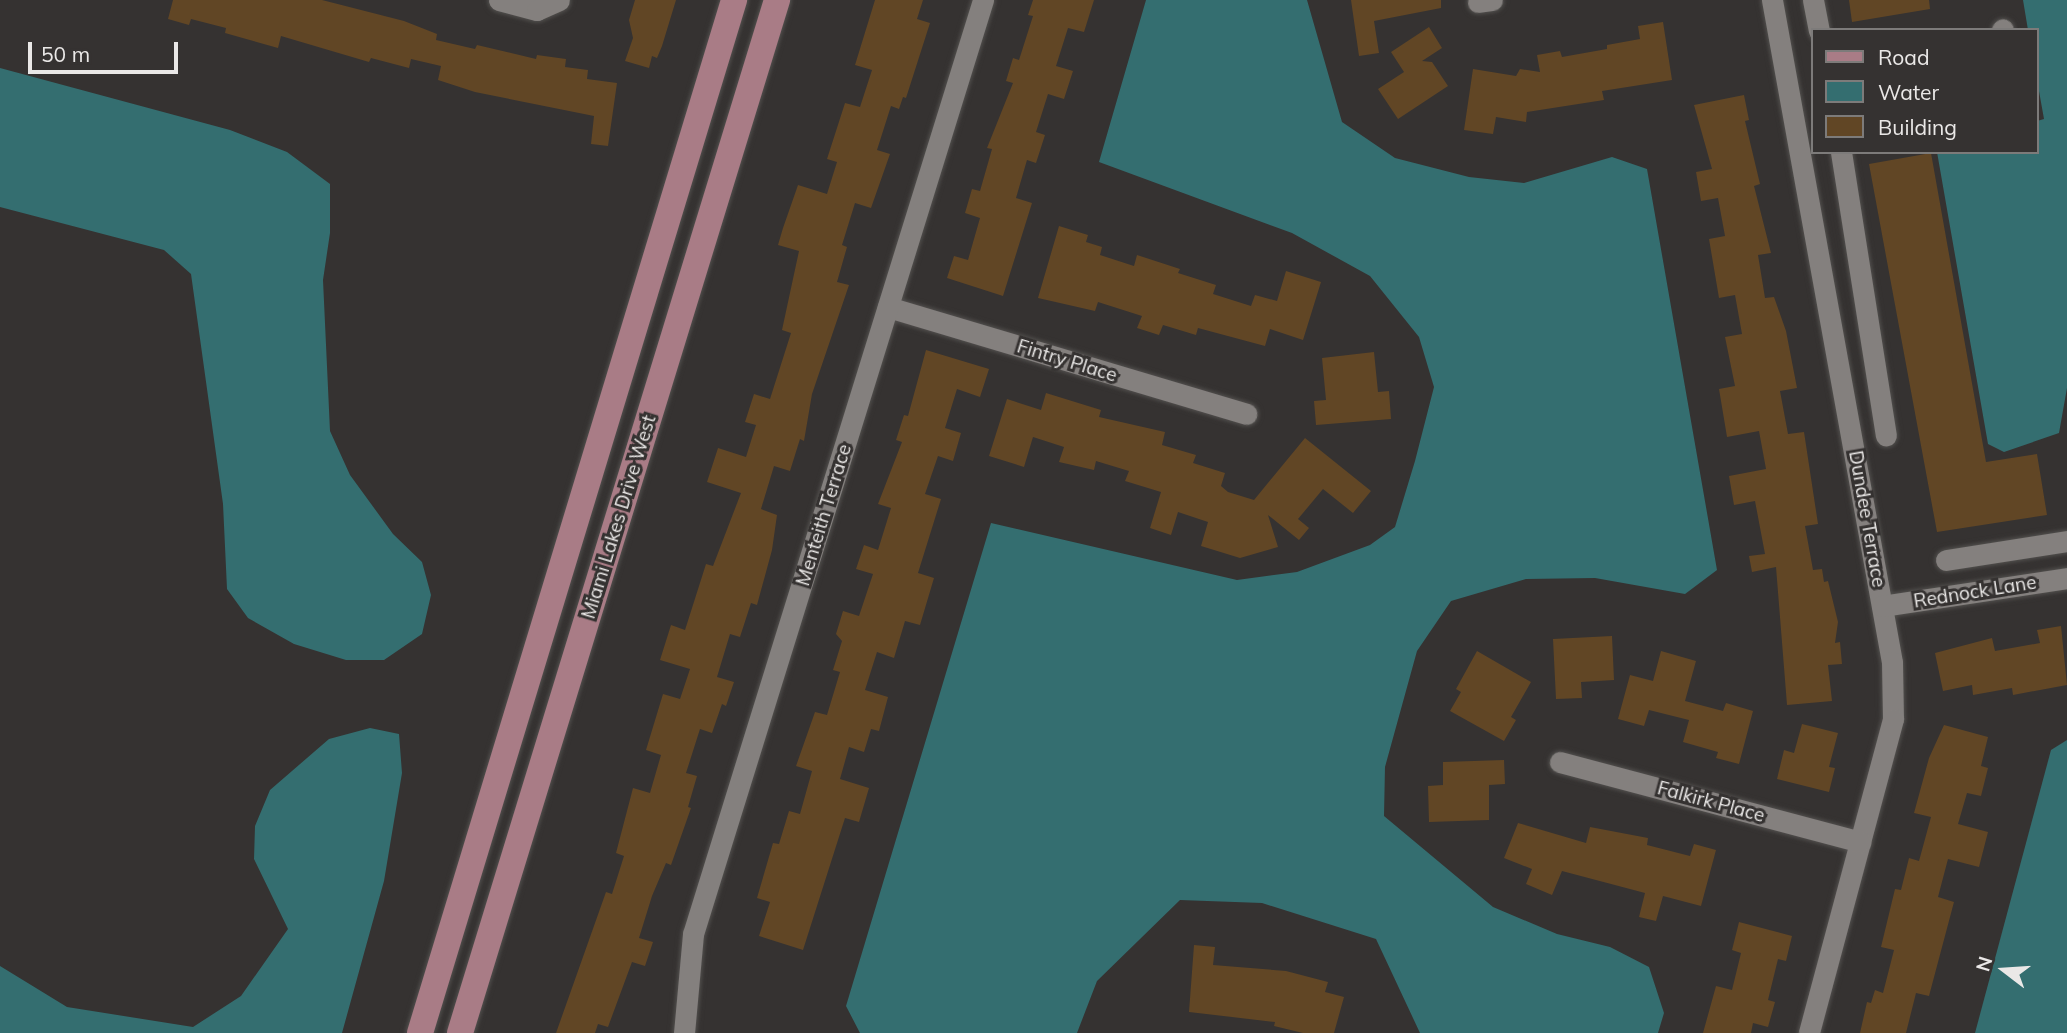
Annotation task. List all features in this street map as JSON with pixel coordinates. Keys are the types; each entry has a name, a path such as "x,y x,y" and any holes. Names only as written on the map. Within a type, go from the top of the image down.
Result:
{"main road":[{"path":"420,1033 734,0"},
{"name":"Miami Lakes Drive West","path":"460,1033 777,0"}],"street":[{"path":"499,0 537,10 559,0"},
{"name":"Menteith Terrace","path":"684,1033 693,934 983,0"},
{"name":"Dundee Terrace","path":"1772,0 1892,662 1893,719 1810,1033"},
{"path":"1813,0 1819,28"},
{"path":"1841,154 1886,435"},
{"path":"1827,298 1865,291"},
{"name":"Fintry Place","path":"888,307 1246,414"},
{"path":"1946,560 2067,541"},
{"name":"Rednock Lane","path":"1882,606 2067,578"},
{"name":"Falkirk Place","path":"1560,762 1861,842"}],"water":[{"path":"1146,0 1307,0 1342,122 1395,158 1469,177 1524,183 1612,157 1647,169 1717,570 1685,594 1595,578 1526,579 1451,601 1417,651 1385,767 1384,816 1493,907 1557,934 1610,947 1649,967 1664,1013 1658,1033 1420,1033 1376,939 1262,903 1180,900 1097,981 1077,1033 860,1033 846,1006 991,523 1237,580 1297,572 1370,545 1395,527 1415,461 1434,387 1419,337 1370,276 1292,233 1099,162"},
{"path":"2023,0 2067,0 2067,388 2059,433 2004,452 1988,444 1937,154 2039,154 2039,120 2044,119 2039,91 2039,28 2028,28"},
{"path":"0,68 230,130 287,152 330,184 330,233 323,280 330,431 350,475 393,534 422,562 431,595 422,634 384,660 346,660 294,644 248,618 227,589 223,504 191,274 164,250 0,207"},
{"path":"370,728 399,734 402,773 384,881 342,1033 0,1033 0,966 67,1007 193,1027 241,996 288,929 254,859 255,826 270,790 329,739"},
{"path":"2067,740 2067,1033 1975,1033 2051,750"}],"building":[{"path":"173,0 322,0 404,21 437,34 436,40 475,49 477,45 536,59 537,55 566,59 565,67 588,70 587,79 617,83 608,146 591,144 594,116 475,92 438,80 441,66 411,59 409,68 371,58 369,62 281,36 278,48 225,33 226,28 191,19 189,25 168,19"},
{"path":"635,0 676,0 662,46 657,58 652,56 649,68 625,61 633,38 629,20"},
{"path":"875,0 923,0 917,19 930,23 906,98 903,97 899,109 891,106 877,150 890,154 871,208 855,203 842,245 847,247 837,282 849,285 812,394 804,441 800,439 790,471 774,466 761,509 777,515 772,550 757,605 751,603 740,637 730,634 717,677 734,682 726,706 722,704 712,733 700,729 686,773 697,776 688,807 691,808 671,865 666,863 652,896 639,938 653,942 645,966 632,962 608,1027 598,1024 595,1033 556,1033 606,892 612,894 624,856 616,853 633,788 650,793 661,755 646,750 663,694 680,699 690,669 660,660 671,625 685,630 706,564 713,566 741,493 707,482 718,448 746,457 756,425 745,422 754,394 770,399 791,333 782,330 799,251 778,245 798,185 827,194 837,162 827,159 845,103 860,107 872,70 855,65"},
{"path":"1033,0 1094,0 1084,32 1068,28 1056,66 1073,71 1064,99 1048,94 1036,132 1045,135 1036,163 1027,160 1016,198 1032,203 1003,296 947,278 954,256 968,260 980,218 965,213 972,189 980,191 992,149 987,148 1013,83 1006,81 1013,58 1019,60 1033,16 1028,15"},
{"path":"1351,0 1441,0 1441,8 1374,21 1379,53 1359,56"},
{"path":"1849,0 1929,0 1930,9 1852,22"},
{"path":"1663,22 1672,80 1602,91 1604,100 1527,112 1526,122 1496,117 1493,134 1464,130 1473,69 1516,76 1520,69 1540,72 1537,55 1560,51 1562,57 1607,49 1607,45 1640,39 1638,26"},
{"path":"1429,27 1442,48 1422,61 1432,62 1448,86 1398,119 1378,89 1404,72 1391,52"},
{"path":"1744,95 1749,120 1745,121 1760,184 1754,186 1771,253 1758,255 1765,298 1774,297 1786,331 1797,388 1780,391 1788,434 1804,432 1818,524 1805,526 1813,570 1822,569 1824,582 1828,581 1838,622 1835,643 1840,642 1842,664 1828,665 1832,701 1787,705 1776,567 1752,572 1749,556 1765,554 1755,501 1734,505 1729,476 1766,469 1759,431 1727,437 1719,389 1735,386 1725,337 1742,334 1735,295 1719,298 1709,239 1725,236 1718,198 1701,201 1696,172 1712,169 1694,105"},
{"path":"1931,154 1986,462 2037,454 2047,515 1937,532 1869,164"},
{"path":"1059,226 1088,235 1086,242 1102,247 1100,255 1134,266 1137,255 1180,269 1178,273 1216,285 1213,294 1251,306 1255,295 1277,301 1286,271 1321,282 1303,340 1270,329 1265,346 1198,328 1196,335 1163,325 1159,335 1137,328 1142,316 1098,302 1095,311 1038,298"},
{"path":"926,350 989,369 980,397 957,389 945,428 961,433 953,461 938,456 925,494 941,499 918,573 934,578 920,625 905,621 894,658 877,652 865,690 888,697 879,731 871,729 864,752 849,747 840,779 869,788 859,822 845,818 803,950 759,936 770,902 757,898 773,843 779,844 789,811 800,814 812,771 796,766 815,712 827,715 840,672 833,670 842,641 836,634 843,611 859,616 873,574 856,569 864,545 878,550 891,508 878,504 902,442 896,440 904,415 908,416"},
{"path":"1374,352 1378,392 1389,391 1391,419 1316,425 1314,401 1326,400 1322,358"},
{"path":"1046,393 1101,410 1099,417 1165,432 1162,445 1196,455 1193,463 1225,473 1221,486 1228,492 1254,500 1305,438 1371,491 1353,513 1323,489 1298,519 1309,528 1299,540 1268,515 1278,547 1240,558 1201,546 1208,522 1178,512 1171,535 1150,528 1161,492 1125,481 1129,471 1096,461 1094,470 1059,462 1064,447 1033,437 1024,467 989,456 1007,399 1041,410"},
{"path":"2061,626 2067,685 2013,695 2012,688 1973,695 1972,685 1943,691 1935,653 1992,638 1995,651 2040,643 2037,630"},
{"path":"1612,636 1614,680 1581,682 1582,698 1556,699 1553,639"},
{"path":"1477,651 1531,682 1511,717 1516,720 1504,741 1450,711 1461,692 1456,689"},
{"path":"1661,651 1696,661 1685,701 1723,711 1726,703 1753,711 1739,764 1716,758 1718,752 1683,742 1689,720 1649,710 1644,726 1618,719 1630,675 1653,681"},
{"path":"1802,724 1838,733 1829,767 1835,768 1829,792 1777,779 1784,750 1794,753"},
{"path":"1944,725 1988,737 1981,766 1988,768 1981,796 1967,793 1958,824 1988,832 1979,867 1948,859 1938,897 1954,902 1929,996 1916,993 1906,1033 1860,1033 1867,1002 1871,1003 1875,990 1883,993 1894,950 1881,947 1895,889 1901,890 1909,858 1919,861 1931,817 1914,813 1929,758"},
{"path":"1504,760 1505,784 1489,785 1489,820 1429,822 1428,786 1443,785 1443,762"},
{"path":"1518,823 1586,843 1590,827 1648,838 1647,845 1690,856 1694,844 1716,850 1701,906 1663,896 1656,921 1639,917 1645,893 1562,871 1552,895 1526,884 1532,869 1504,858"},
{"path":"1739,922 1792,936 1786,961 1778,959 1768,1000 1775,1002 1768,1027 1753,1023 1751,1033 1703,1033 1716,986 1732,990 1741,953 1732,950"},
{"path":"1194,945 1215,947 1213,965 1286,971 1328,982 1325,992 1344,997 1334,1033 1303,1033 1274,1026 1275,1022 1189,1012"}]}
